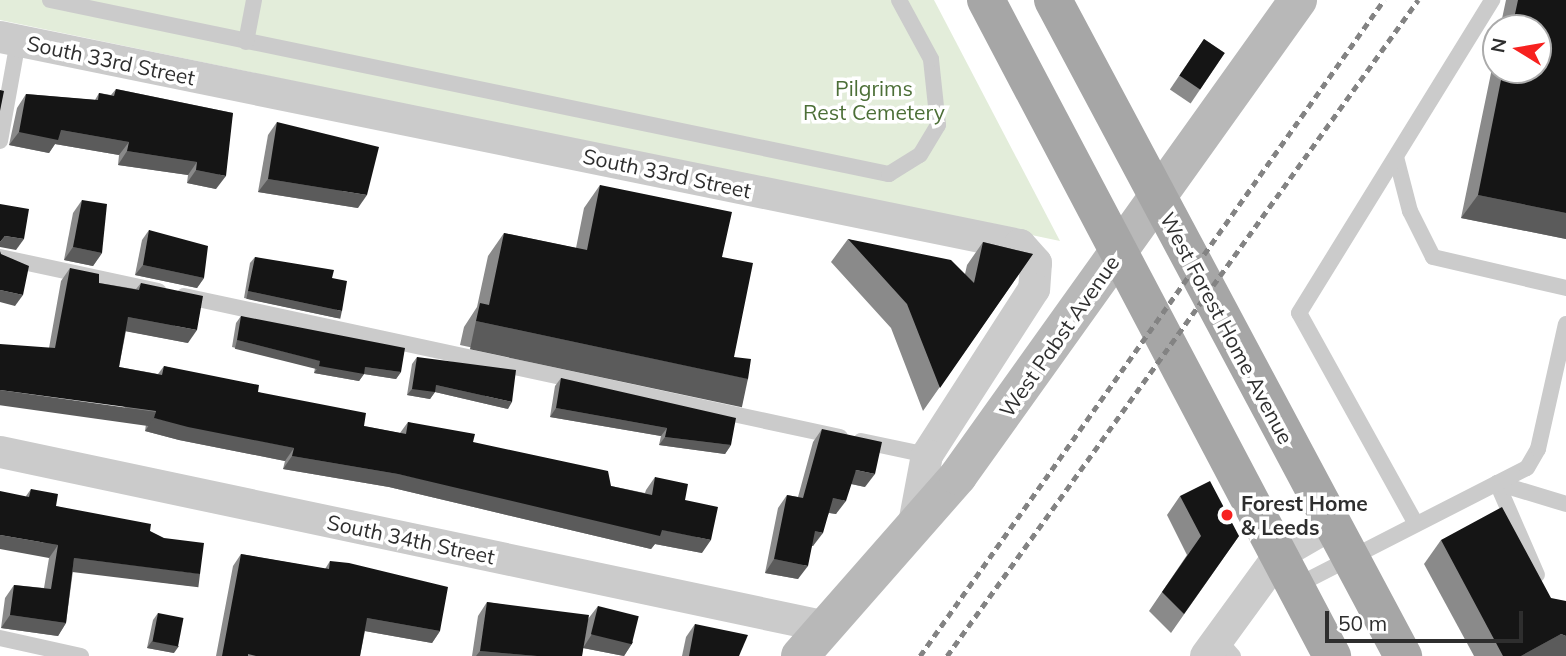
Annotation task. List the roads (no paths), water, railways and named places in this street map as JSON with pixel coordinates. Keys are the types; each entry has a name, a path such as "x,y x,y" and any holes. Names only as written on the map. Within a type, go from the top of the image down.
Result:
{"main road":[{"path":"986,0 1288,570 1321,653"},
{"name":"West Forest Home Avenue","path":"1053,0 1330,525 1403,656"}],"street":[{"name":"West Pabst Avenue","path":"811,641 914,524 1007,410 1298,0"},
{"name":"South 33rd Street","path":"9,39 1020,245 1036,263 1034,289 927,455 914,524"},
{"name":"South 34th Street","path":"0,452 811,641"},
{"path":"1219,650 1330,525"}],"lane":[{"path":"50,0 889,174 920,156 939,125 931,60 898,0"},
{"path":"246,42 254,0"},
{"path":"1416,524 1299,313 1492,0"},
{"path":"0,141 9,39"},
{"path":"1396,157 1410,211 1433,257 1566,288"},
{"path":"0,257 927,455"},
{"path":"1288,570 1349,558 1527,468 1538,449 1566,324"},
{"path":"1497,483 1566,505"},
{"path":"1497,483 1543,589"},
{"path":"0,638 81,656"}],"railway":[{"path":"920,656 1384,0"},
{"path":"947,656 1418,0"}],"place":[{"name":"Forest Home & Leeds","path":"1227,515"}],"park label":[{"name":"Pilgrims Rest Cemetery","path":"874,100"}]}
